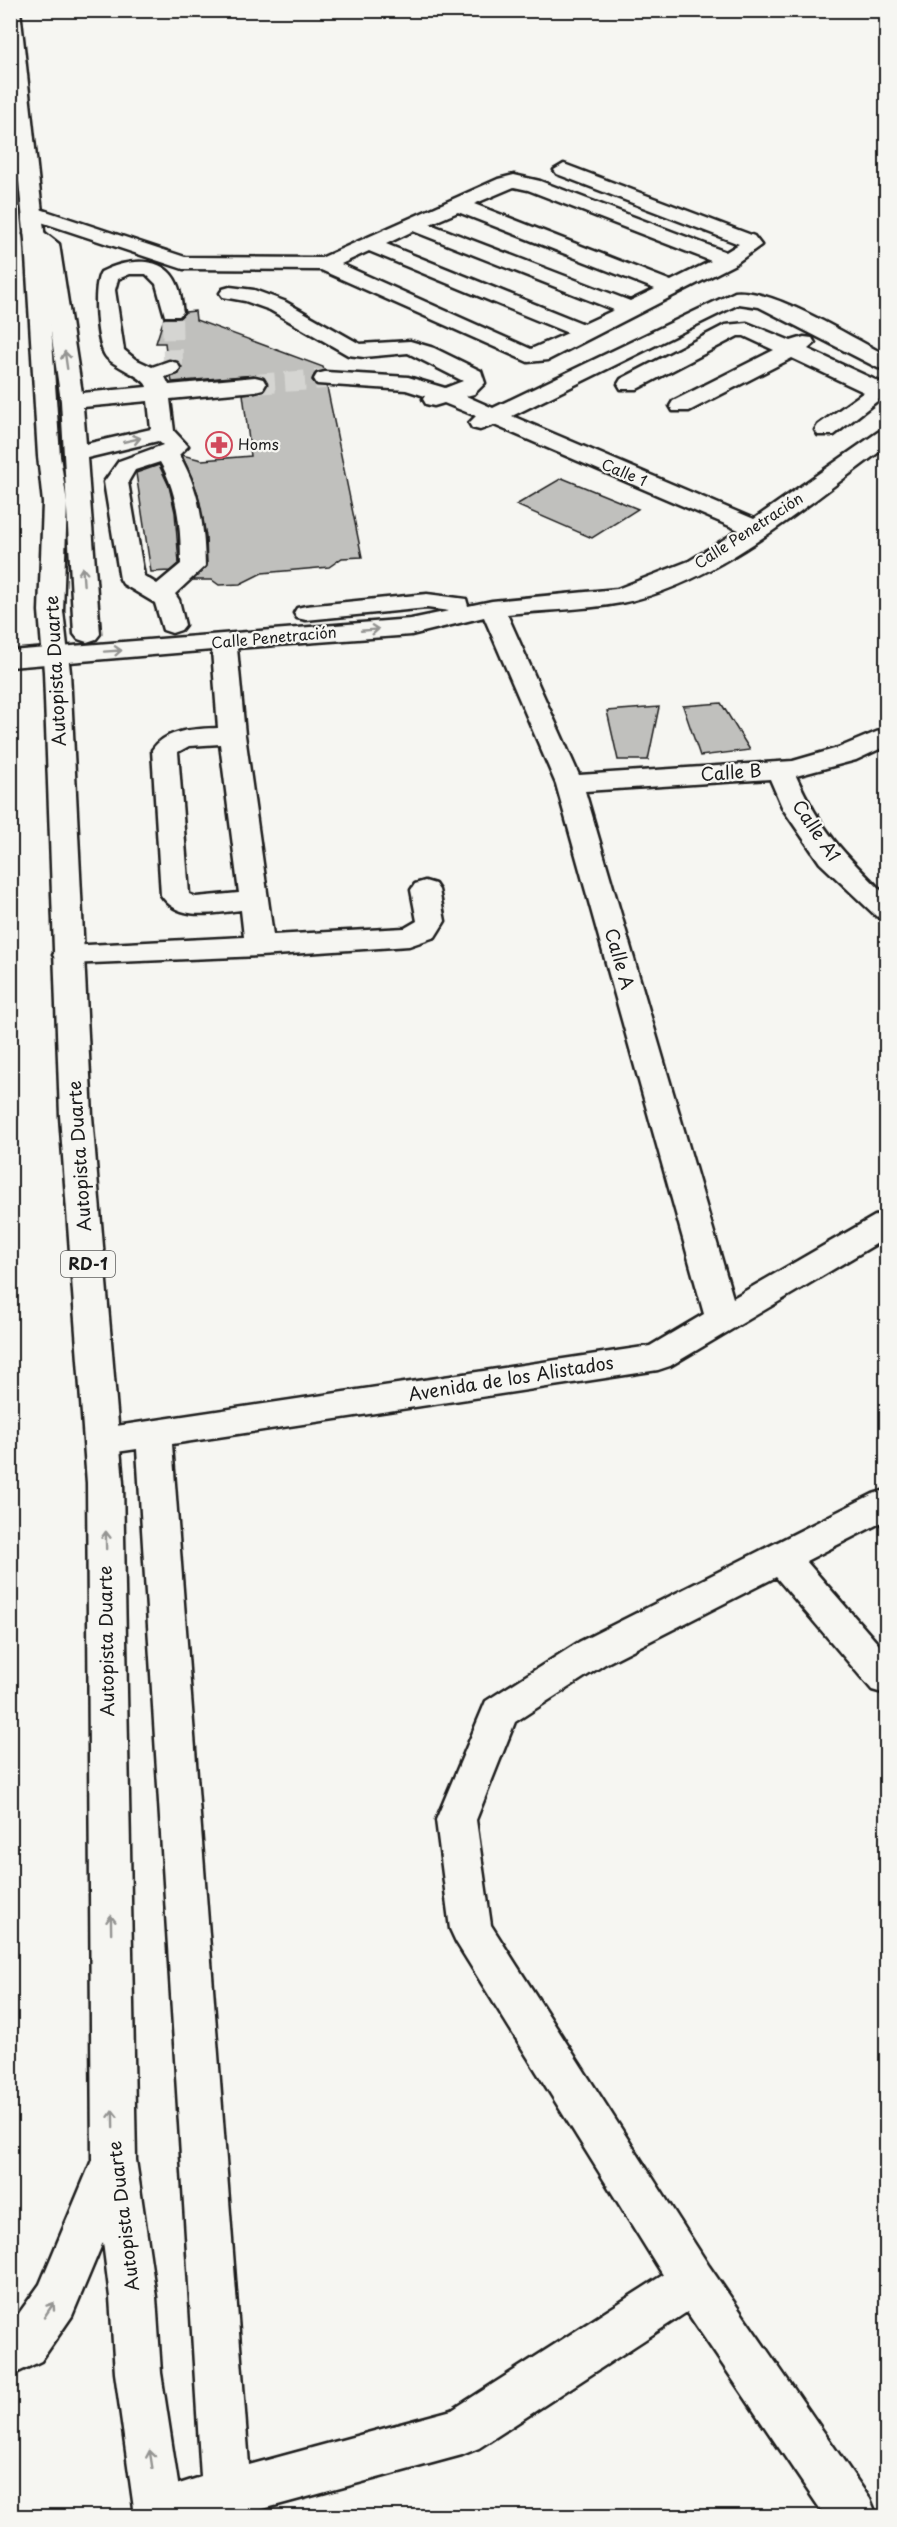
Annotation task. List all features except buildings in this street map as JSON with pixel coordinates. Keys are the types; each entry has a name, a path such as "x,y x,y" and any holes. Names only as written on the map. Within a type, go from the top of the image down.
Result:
{"main road":[{"name":"Autopista Duarte","path":"11,10 34,224 49,456 55,503 51,611 55,646 76,1116 103,1441 114,2160 133,2297 138,2373 159,2515"},
{"path":"34,224 183,263 324,264 528,356 540,355 728,260 751,245 747,240 564,170"},
{"path":"324,264 456,204 514,181 532,185 728,260"},
{"path":"486,191 518,204"},
{"path":"456,204 672,288"},
{"path":"34,224 49,244 72,400 87,634"},
{"path":"412,224 631,309"},
{"path":"368,244 585,332"},
{"path":"680,265 701,273"},
{"path":"159,379 118,359 113,352 105,290 108,276 128,268 141,267 155,272 163,277 167,285 172,312"},
{"path":"230,292 264,297 350,348 369,353 394,345 412,347 473,376 474,383 466,389 437,399 394,403"},
{"path":"484,421 724,301 746,297 766,303 886,363"},
{"path":"629,384 740,328 792,349 876,389 876,394 826,430"},
{"path":"681,406 825,332"},
{"path":"811,386 836,370"},
{"path":"72,400 159,379 255,384"},
{"path":"159,379 164,443 181,474 193,526 193,566 159,595"},
{"path":"326,379 408,384 484,421 749,534"},
{"name":"Calle Penetración","path":"55,646 224,642 411,627 492,608 619,596 649,587 698,566 749,534 886,437"},
{"path":"75,454 164,443"},
{"path":"164,443 129,462 120,472 116,482 132,579 167,600 171,625"},
{"name":"Calle Penetración","path":"55,646 87,634 427,601 492,608"},
{"name":"Calle A","path":"492,608 569,784 722,1318"},
{"path":"10,639 55,646"},
{"path":"224,642 232,735 260,947"},
{"path":"10,660 55,646"},
{"path":"232,735 178,740 165,750 175,895 181,902 196,906 254,900"},
{"name":"Calle B","path":"569,784 794,769 847,754 886,736"},
{"name":"Calle A1","path":"780,770 797,809 830,857 886,910"},
{"path":"68,955 260,947 409,937 425,931 431,921 425,890"},
{"name":"Avenida de los Alistados","path":"103,1441 658,1357 886,1224"},
{"path":"154,1434 227,2505"},
{"path":"853,2517 693,2282 471,1929 456,1820 500,1712 592,1653 886,1504"},
{"path":"782,1558 886,1679"},
{"path":"10,2353 26,2345 56,2300 114,2160"},
{"path":"159,2515 227,2505 462,2431 693,2282"}],"tunnel":[{"path":"169,368 173,362 172,312"},
{"path":"255,384 325,379"}],"place":[{"name":"Homs","path":"219,445"}]}
